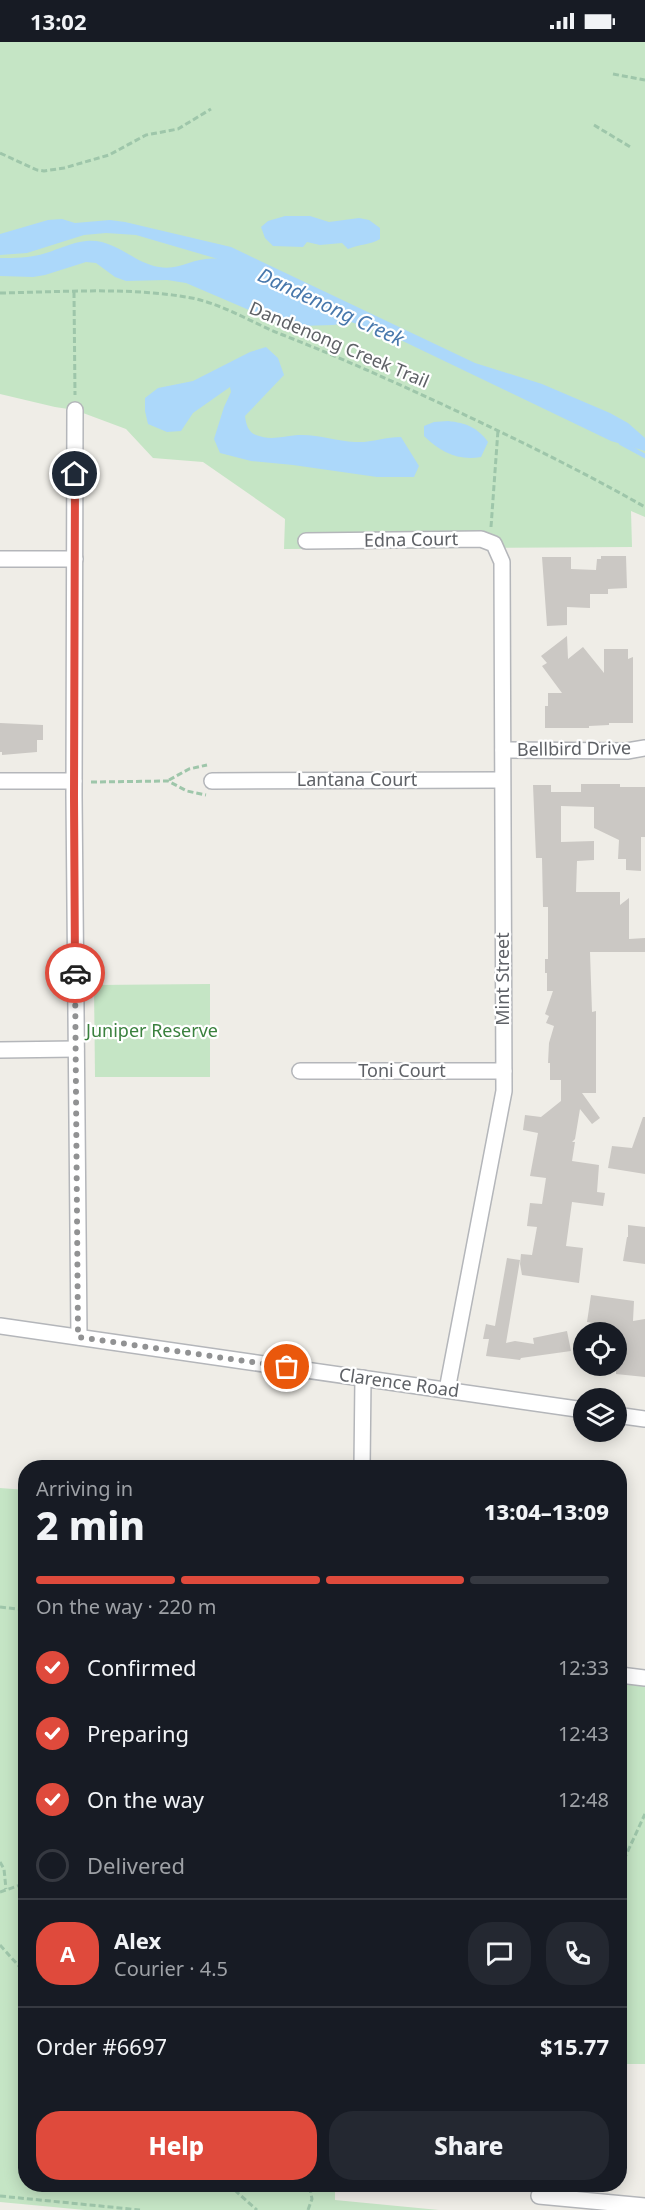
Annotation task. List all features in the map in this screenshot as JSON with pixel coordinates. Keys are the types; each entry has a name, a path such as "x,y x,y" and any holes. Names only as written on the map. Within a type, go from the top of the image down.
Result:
{"street":[{"path":"75,410 74,781 78,1337"},
{"name":"Edna Court","path":"306,541 481,539 494,544 502,562"},
{"path":"0,559 75,559"},
{"name":"Mint Street","path":"447,1390 504,1091 502,562"},
{"name":"Bellbird Drive","path":"502,750 627,751 645,747"},
{"name":"Lantana Court","path":"210,788 502,780"},
{"path":"0,781 74,781"},
{"path":"0,1050 76,1049"},
{"name":"Toni Court","path":"300,1071 504,1071"},
{"name":"Clarence Road","path":"0,1326 573,1408"},
{"path":"362,1460 363,1377"},
{"path":"627,1417 645,1419"},
{"path":"627,1677 645,1678"},
{"path":"539,2196 645,2206"}],"path":[{"path":"613,74 645,80"},
{"path":"0,153 37,170 64,168 109,155 146,135 178,129 211,109"},
{"path":"594,125 632,148"},
{"path":"74,292 75,410"},
{"name":"Dandenong Creek Trail","path":"0,293 152,293 203,301 322,349 498,430 586,473 645,507"},
{"path":"491,526 498,430"},
{"path":"168,781 189,769 207,765"},
{"path":"90,782 168,781 187,791 210,788"},
{"path":"92,1037 112,1033 144,1036"},
{"path":"0,1607 18,1609"},
{"path":"627,1853 645,1814"},
{"path":"0,1862 4,1869 6,1889"},
{"path":"0,1892 18,1885"},
{"path":"0,1945 18,1965"},
{"path":"237,2192 257,2210"},
{"path":"308,2210 312,2199 311,2192"},
{"path":"0,2196 140,2210"}],"green space":[{"path":"0,42 645,42 645,517 631,511 632,547 284,549 285,519 203,462 153,458 126,429 75,410 0,394"},
{"name":"Juniper Reserve","path":"210,984 210,1077 95,1077 94,985"},
{"path":"0,1488 18,1489 18,2192 335,2192 335,2200 439,2210 85,2210 0,2202"},
{"path":"627,1684 645,1685 645,2064 627,2064"}],"water":[{"path":"285,216 310,216 329,222 359,218 369,220 380,228 380,239 348,249 342,243 320,245 307,242 303,247 273,246 265,238 261,227 268,221"},
{"path":"62,219 75,223 110,220 125,222 231,247 475,363 542,384 610,413 628,423 645,438 645,451 611,441 386,333 351,322 300,326 275,321 186,283 167,280 126,281 115,277 96,263 86,262 33,277 0,276 0,258 35,256 86,241 106,243 141,261 159,267 167,268 218,259 136,235 106,233 84,235 27,253 0,255 0,234 48,220"},
{"path":"266,347 278,358 284,375 245,416 251,432 267,438 305,435 355,442 401,437 419,466 414,477 377,477 251,461 220,453 214,439 231,392 230,387 193,413 181,431 167,432 148,424 145,398 158,388 193,381 250,352"},
{"path":"448,421 471,427 484,437 488,442 481,457 465,458 450,454 436,447 424,436 424,426 434,422"}],"building":[{"path":"601,556 626,556 627,588 608,589 608,594 590,594 590,608 567,607 567,625 547,626 542,557 571,557 571,569 596,570 597,559 601,559"},
{"path":"567,636 568,659 583,647 604,673 604,649 628,649 628,659 633,657 633,723 609,723 609,725 589,726 589,728 545,728 545,706 548,706 548,693 562,693 542,666 547,663 541,656"},
{"path":"0,723 43,725 43,740 37,740 37,752 2,755 0,752"},
{"path":"581,784 620,784 620,787 645,787 645,837 641,837 641,871 626,870 626,859 618,859 619,840 594,828 594,807 561,806 561,842 594,841 594,860 577,861 576,892 620,892 620,905 629,898 629,939 645,938 645,952 590,952 592,1012 596,1011 596,1093 582,1093 600,1118 592,1124 580,1109 575,1139 572,1142 575,1142 572,1161 599,1165 597,1192 605,1193 603,1206 572,1202 566,1246 583,1248 579,1283 522,1275 520,1264 521,1254 532,1255 537,1227 527,1226 530,1203 542,1204 546,1178 530,1176 538,1133 523,1130 525,1115 541,1117 561,1101 561,1080 550,1080 550,1063 548,1063 549,1043 554,1026 546,1023 549,1016 545,1014 553,991 547,991 547,973 545,973 545,959 548,959 548,907 543,907 542,858 536,858 533,785 551,785 551,792 581,792"},
{"path":"643,1117 645,1117 645,1174 608,1168 612,1146 632,1148"},
{"path":"628,1225 645,1227 645,1264 623,1261"},
{"path":"507,1258 520,1260 506,1343 515,1341 534,1344 533,1338 567,1331 571,1351 520,1360 486,1356 489,1339 483,1339 486,1324 495,1326"},
{"path":"591,1295 634,1301 633,1321 645,1319 645,1377 627,1375 627,1322 587,1322"}],"waterway":[{"name":"Dandenong Creek","path":"621,443 645,456"}],"way so far":[{"path":"75,973 78,1337 287,1367"}],"route":[{"path":"75,474 75,973"}]}
